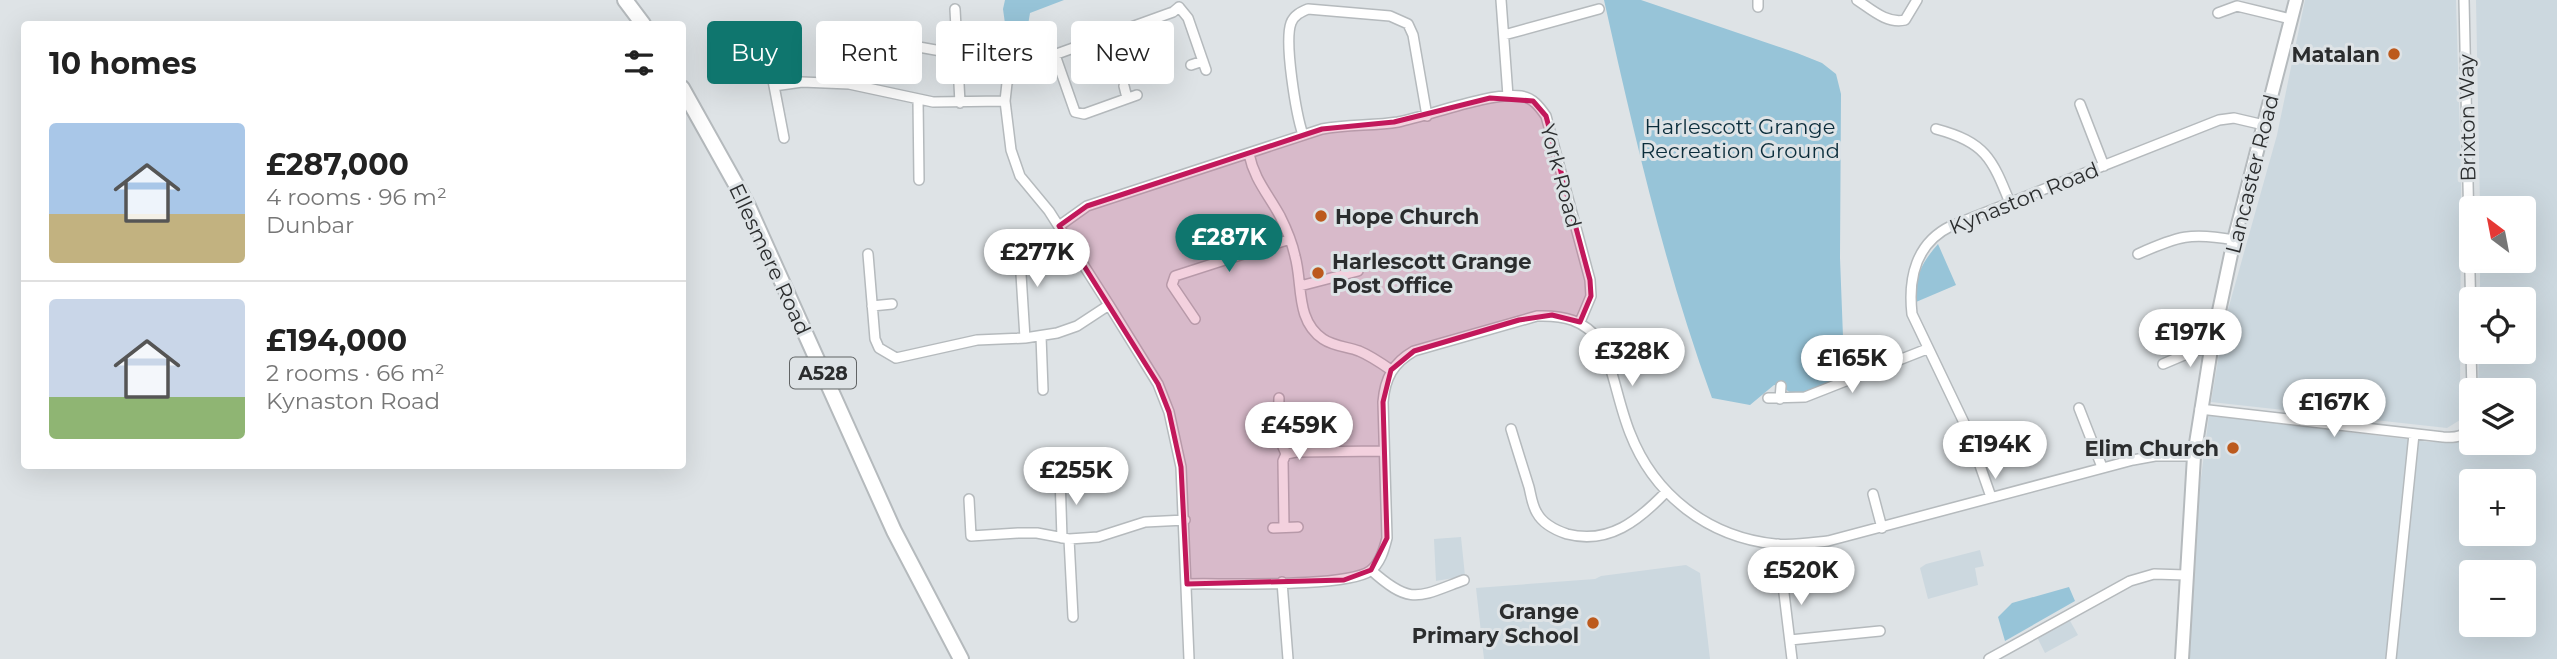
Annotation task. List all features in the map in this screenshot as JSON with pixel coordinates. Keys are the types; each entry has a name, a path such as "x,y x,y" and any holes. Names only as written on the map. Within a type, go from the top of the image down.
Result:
{"main road":[{"path":"625,0 641,21"},
{"name":"Ellesmere Road","path":"686,95 748,206 894,531 961,659"}],"street":[{"path":"1059,226 1087,206 1303,135 1341,125 1394,122 1427,116 1490,98 1508,96 1501,0"},
{"path":"1857,0 1896,22 1905,20 1917,0"},
{"name":"Lancaster Road","path":"2182,659 2194,456 2200,409 2234,240 2296,0"},
{"name":"Brixton Way","path":"2464,0 2470,287"},
{"path":"1057,54 1173,12 1179,4 1188,18 1205,66 1191,65"},
{"path":"2218,13 2237,6 2291,19"},
{"path":"955,9 955,21"},
{"path":"1303,135 1293,96 1290,34 1291,22 1298,14 1308,9 1374,14 1400,19 1408,24 1413,35 1427,116"},
{"path":"1504,35 1599,9"},
{"path":"1057,61 1075,112 1084,114 1132,96 1124,86"},
{"path":"784,138 774,86 802,82 849,84 918,100 960,103 1005,101"},
{"path":"959,84 960,103"},
{"path":"1007,84 1005,101 1011,150 1020,176 1059,226 1109,305 1158,384 1169,412 1181,467 1189,659"},
{"name":"York Road","path":"1508,96 1523,96 1533,101 1546,116 1590,280 1591,296 1580,322"},
{"path":"918,100 919,180"},
{"path":"2080,104 2104,166"},
{"name":"Kynaston Road","path":"1991,497 1968,432 1912,314 1911,288 1916,261 1933,238 1947,229 2219,120 2234,118 2264,125"},
{"path":"1936,128 1961,136 1977,145 1998,172 2010,203"},
{"path":"1249,154 1258,184 1279,213 1290,239 1310,326 1322,339 1357,351 1391,370"},
{"path":"2138,254 2178,237 2202,235 2234,240"},
{"path":"1195,320 1172,285 1175,276 1290,239"},
{"path":"1019,242 1025,338"},
{"path":"868,254 873,323 879,348 895,358 977,340 1041,336 1077,326 1109,305"},
{"path":"1300,286 1358,271"},
{"path":"872,306 892,304"},
{"path":"1187,584 1344,580 1371,570 1383,552 1387,538 1383,402 1384,387 1391,370 1401,358 1414,351 1518,320 1552,315 1580,322 1592,330 1601,342 1633,439 1647,468 1666,492 1685,509 1717,528 1748,539 1778,544 1828,541 2102,467 2155,456 2194,456"},
{"path":"1041,336 1043,390"},
{"path":"1768,398 1805,397 1927,349"},
{"path":"2163,364 2196,350 2211,349"},
{"path":"1780,398 1781,386"},
{"path":"1279,398 1278,435 1286,454 1283,461 1284,527"},
{"path":"2079,408 2102,467"},
{"path":"2200,409 2414,434 2459,436"},
{"path":"1511,429 1538,515 1549,526 1562,532 1581,537 1604,535 1625,528 1666,492"},
{"path":"2391,659 2414,434"},
{"path":"1286,454 1384,451"},
{"path":"1060,476 1073,617"},
{"path":"1873,494 1882,528"},
{"path":"968,499 971,536 1037,533 1065,539 1098,537 1144,522 1185,520"},
{"path":"1273,528 1298,527"},
{"path":"1778,544 1792,659"},
{"path":"1371,570 1390,587 1410,596 1433,592 1464,580"},
{"path":"1989,659 2130,581 2154,574 2186,575"},
{"path":"1282,582 1288,659"},
{"path":"1790,640 1880,631"}],"highlighted area":[{"path":"1490,98 1533,101 1546,116 1590,280 1591,296 1580,322 1552,315 1519,320 1414,351 1391,370 1383,402 1387,538 1371,570 1344,580 1187,584 1181,467 1169,412 1158,384 1059,226 1087,206 1322,129 1394,122"}],"shaded area":[{"path":"2305,0 2456,0 2461,174 2460,378 2459,421 2447,428 2211,402 2224,324 2277,135"},
{"path":"2476,0 2557,0 2557,659 2188,659 2200,486 2209,415 2430,442 2459,442 2459,455 2536,455 2536,378 2478,378 2479,364 2536,364 2536,287 2480,287 2480,273 2536,273 2536,196 2480,196"},
{"path":"1461,537 1465,576 1436,581 1434,539"},
{"path":"1980,550 1984,566 1975,568 1978,585 1928,599 1920,568 1926,564"},
{"name":"Grange Primary School","path":"1686,565 1700,573 1710,659 1484,659 1476,588 1595,579"},
{"path":"2069,619 2078,635 2045,653 2037,637"}],"green space":[{"path":"1005,0 1064,0 1030,13 1029,21 1005,21"},
{"name":"Harlescott Grange Recreation Ground","path":"1604,0 1641,0 1797,53 1822,63 1836,74 1841,94 1840,258 1843,337 1822,348 1836,380 1795,396 1781,386 1774,385 1750,405 1712,398 1665,251"},
{"path":"1938,244 1956,285 1916,302 1916,285 1920,270"},
{"path":"2069,587 2075,601 2005,641 1998,617 2012,603"}],"place":[{"name":"Matalan","path":"2394,54"},
{"name":"Hope Church","path":"1321,216"},
{"name":"Harlescott Grange Post Office","path":"1318,273"},
{"name":"Elim Church","path":"2233,448"},
{"name":"Grange Primary School","path":"1593,623"}]}
